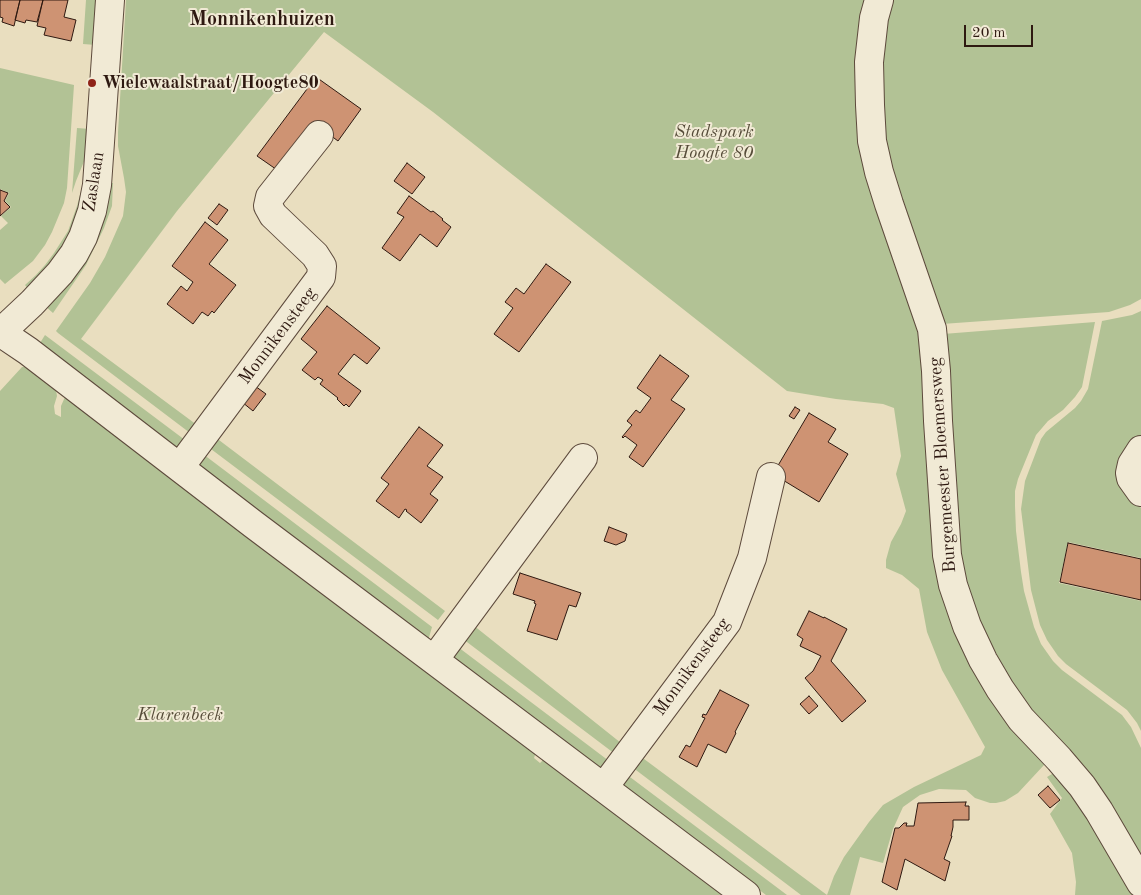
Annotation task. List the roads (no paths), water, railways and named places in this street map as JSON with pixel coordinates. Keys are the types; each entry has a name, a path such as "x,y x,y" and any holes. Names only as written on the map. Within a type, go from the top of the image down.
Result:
{"street":[{"name":"Zaslaan","path":"0,333 60,273 74,254 83,237 92,211 97,185 110,0"},
{"name":"Burgemeester Bloemersweg","path":"879,0 874,18 869,62 872,141 889,204 932,329 947,555 952,585 983,660 1000,689 1021,719 1082,786 1141,882"},
{"name":"Monnikensteeg","path":"180,467 321,277 322,266 315,255 274,215 268,206 270,197 319,135"},
{"path":"0,333 28,351 746,895"},
{"path":"1141,450 1132,464 1130,473 1131,478 1141,492"},
{"path":"434,660 583,458"},
{"name":"Monnikensteeg","path":"604,787 727,622 752,558 771,477"}],"place":[{"name":"Wielewaalstraat/Hoogte80","path":"92,83"}],"district":[{"name":"Monnikenhuizen","path":"262,20"}],"park label":[{"name":"Stadspark Hoogte 80","path":"714,142"},
{"name":"Klarenbeek","path":"180,715"}]}
